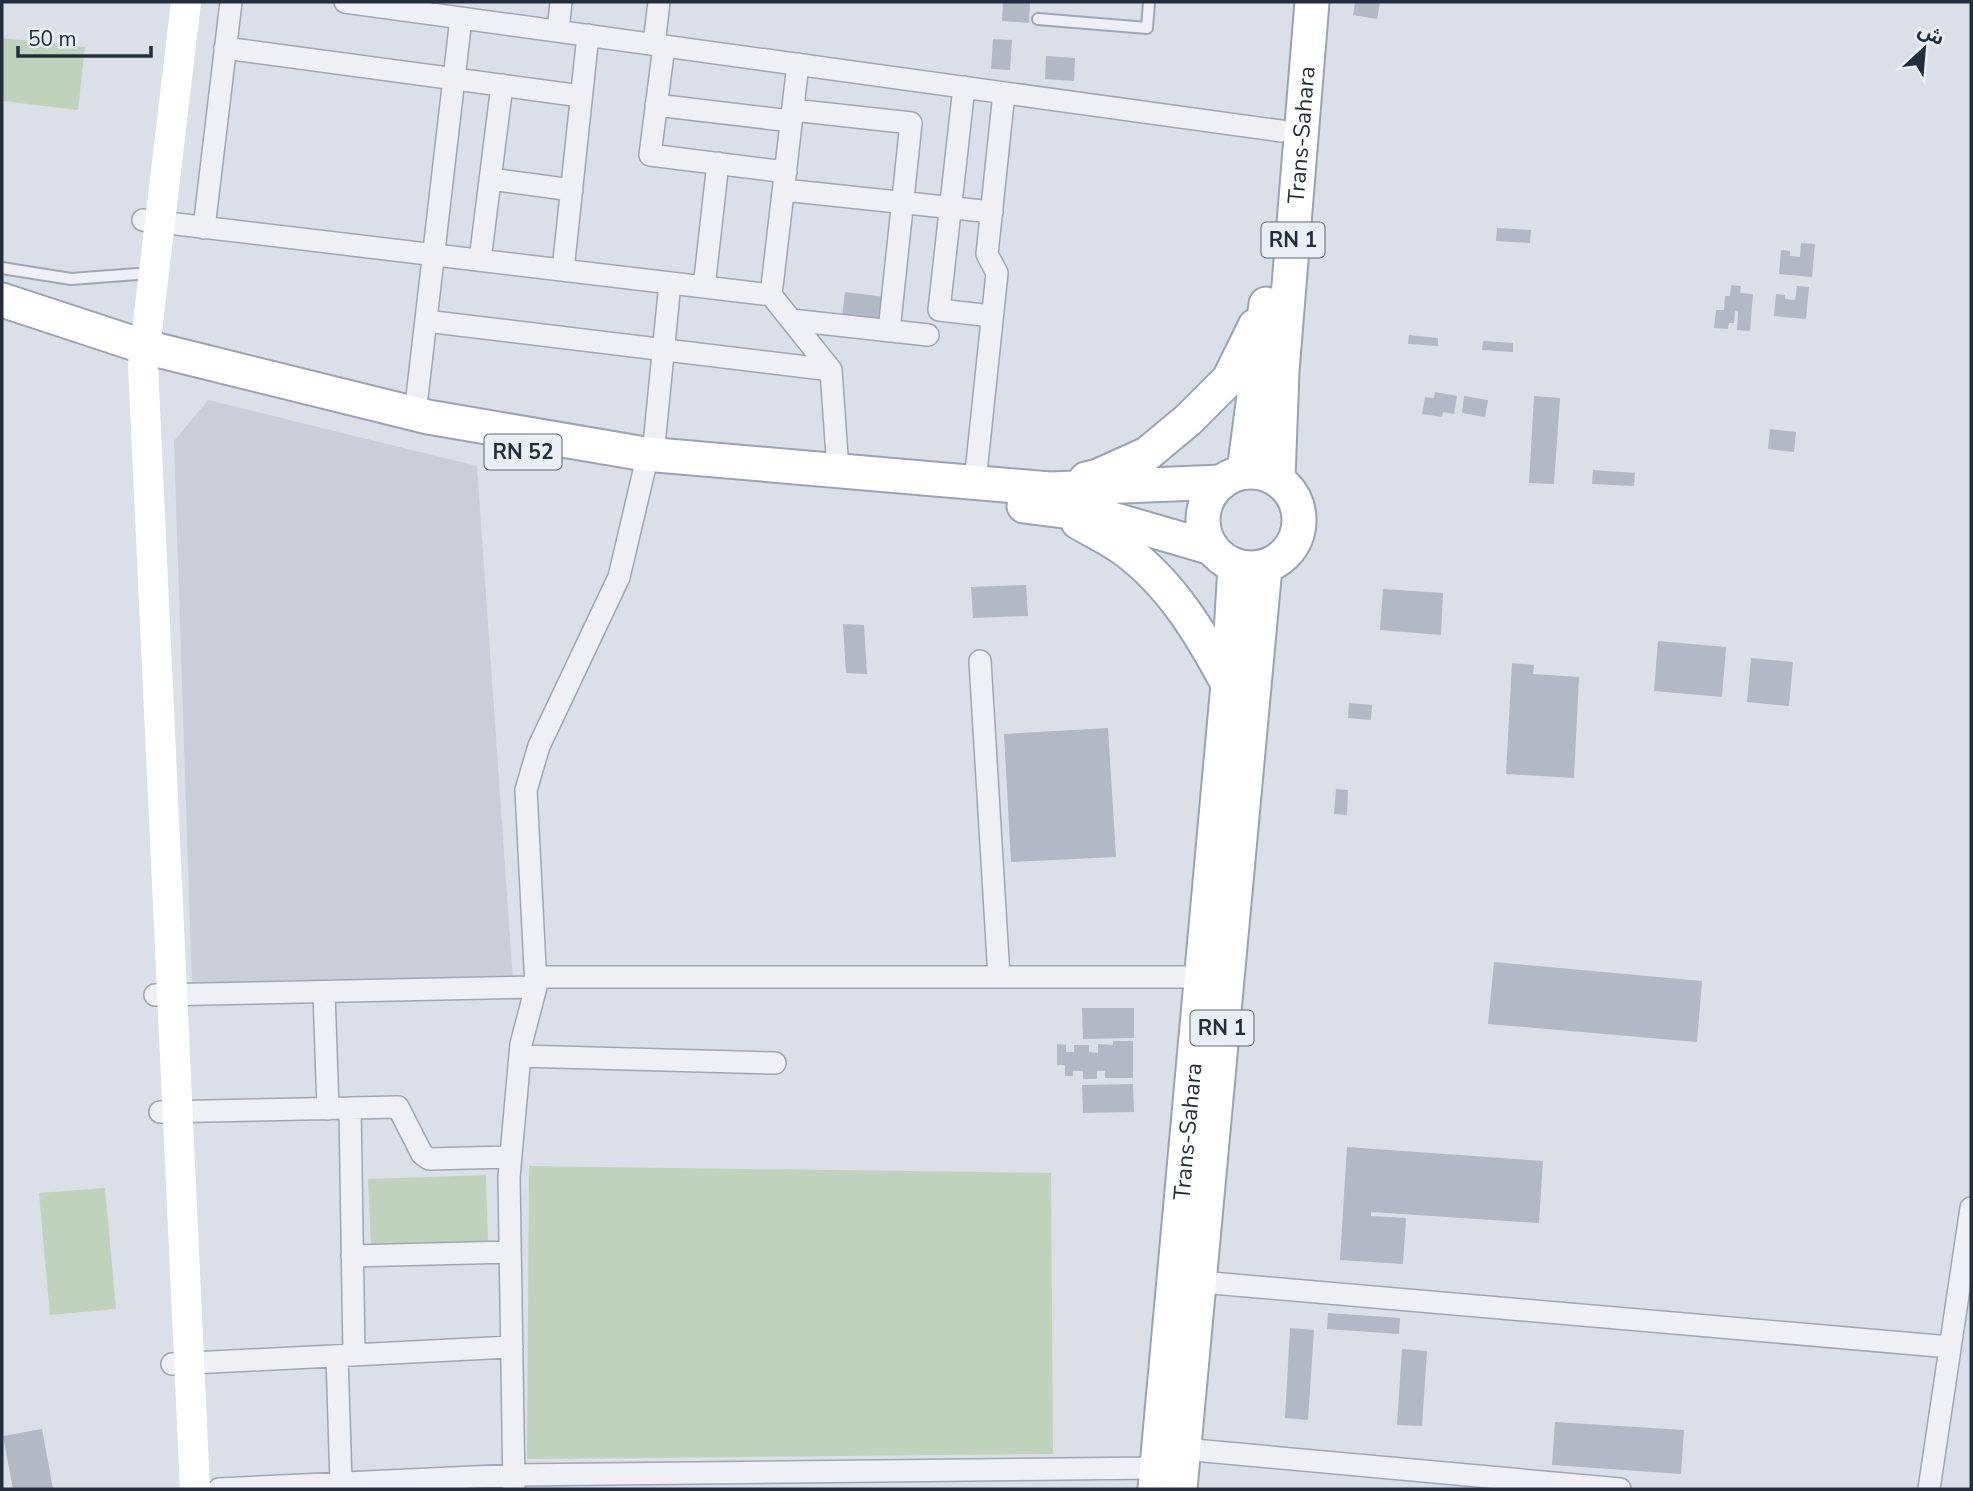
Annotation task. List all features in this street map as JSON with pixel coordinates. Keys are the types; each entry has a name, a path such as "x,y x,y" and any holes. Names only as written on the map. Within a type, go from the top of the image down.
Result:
{"main road":[{"path":"136,354 151,221 168,2"},
{"path":"177,1489 180,1364 136,354 137,274 151,221 186,2"},
{"name":"Trans-Sahara","path":"1233,477 1267,303 1292,2"},
{"name":"Trans-Sahara","path":"1278,480 1282,370 1312,2"},
{"name":"RN 52","path":"2,300 136,354 647,460 838,470 975,482 1054,499"},
{"path":"1054,499 1147,454 1188,420 1228,379 1267,303"},
{"name":"RN 52","path":"2,320 136,354 426,437 1054,499"},
{"path":"1256,472 1278,480 1293,497 1300,519 1297,535 1290,549 1279,560 1237,560 1054,499 1256,472"},
{"path":"1233,477 1211,492 1203,520 1205,535 1237,560"},
{"path":"1054,499 1125,550 1158,580 1196,625 1228,684"},
{"name":"Trans-Sahara","path":"1186,1281 1201,977 1237,560"},
{"name":"Trans-Sahara","path":"1167,1469 1186,1281 1237,560"},
{"path":"180,1364 194,1489"}],"street":[{"path":"204,228 231,2"},
{"path":"558,31 561,2"},
{"path":"659,2 656,105 650,155 718,163 785,181 903,202 992,212"},
{"path":"357,3 1281,131"},
{"path":"415,414 461,18"},
{"path":"563,270 588,35"},
{"path":"225,48 582,96"},
{"path":"771,295 798,64"},
{"path":"480,260 502,85"},
{"path":"964,87 939,310 992,316"},
{"path":"975,482 997,273 987,254 1004,93"},
{"path":"656,105 911,123 889,331"},
{"path":"704,287 718,163"},
{"path":"490,179 572,190"},
{"path":"151,221 771,295 831,370 838,470"},
{"path":"514,1482 509,1177 521,1044 536,982 526,790 539,746 619,577 647,460 670,283"},
{"path":"791,320 928,335"},
{"path":"426,321 831,370"},
{"path":"980,661 999,977"},
{"path":"164,995 324,992 536,982 1201,977"},
{"path":"324,992 328,1109"},
{"path":"520,1056 775,1063"},
{"path":"169,1112 398,1107 422,1154 429,1159 511,1157"},
{"path":"341,1483 345,1355 352,1256 350,1108"},
{"path":"1929,1489 1971,1208"},
{"path":"352,1256 510,1252"},
{"path":"1186,1281 1950,1347"},
{"path":"180,1364 512,1347"},
{"path":"219,1489 304,1487 341,1483 1167,1469 1620,1489"}],"lane":[{"path":"1038,19 1147,27 1149,2"},
{"path":"2,268 71,279 137,274"}],"shaded area":[{"path":"208,400 477,466 513,981 192,986 174,441"}],"green space":[{"path":"2,38 85,47 78,110 2,101"},
{"path":"529,1166 1051,1173 1053,1454 527,1459"},
{"path":"486,1175 488,1242 371,1245 368,1179"},
{"path":"105,1188 116,1309 50,1315 39,1193"}],"building":[{"path":"1003,2 1030,2 1029,23 1002,21"},
{"path":"1355,2 1380,2 1377,19 1353,15"},
{"path":"993,39 1012,40 1010,70 991,69"},
{"path":"1046,56 1075,58 1074,81 1045,79"},
{"path":"1497,228 1531,230 1530,243 1496,241"},
{"path":"1801,243 1815,244 1812,277 1779,274 1781,250 1790,251 1790,256 1800,257"},
{"path":"1731,285 1741,286 1740,293 1753,294 1750,331 1737,330 1738,312 1735,311 1734,323 1729,323 1728,329 1714,328 1716,310 1724,310 1725,296 1730,296"},
{"path":"1797,286 1809,287 1806,319 1774,316 1776,294 1795,300"},
{"path":"845,292 885,297 883,322 842,317"},
{"path":"1409,335 1438,338 1438,346 1408,344"},
{"path":"1483,341 1513,343 1513,352 1482,350"},
{"path":"1435,392 1457,396 1454,414 1443,412 1442,417 1422,414 1425,397 1434,398"},
{"path":"1464,396 1488,400 1485,417 1462,413"},
{"path":"1534,396 1560,398 1554,484 1529,483"},
{"path":"1770,429 1796,432 1794,452 1768,449"},
{"path":"1593,470 1635,473 1634,486 1592,484"},
{"path":"1026,585 1028,616 973,618 971,587"},
{"path":"1383,589 1443,593 1441,635 1380,630"},
{"path":"843,624 864,625 867,674 846,673"},
{"path":"1658,641 1726,647 1722,697 1654,691"},
{"path":"1751,658 1793,662 1789,706 1747,702"},
{"path":"1512,663 1534,665 1533,674 1579,677 1574,778 1506,774"},
{"path":"1349,703 1372,705 1371,720 1348,718"},
{"path":"1108,728 1116,857 1011,862 1004,734"},
{"path":"1336,789 1348,790 1347,815 1334,814"},
{"path":"1494,962 1702,981 1697,1042 1488,1024"},
{"path":"1082,1008 1134,1008 1134,1038 1083,1039"},
{"path":"1113,1041 1133,1041 1133,1078 1105,1078 1105,1071 1097,1071 1097,1079 1083,1079 1083,1071 1073,1071 1073,1076 1065,1076 1065,1065 1057,1065 1057,1044 1066,1045 1066,1052 1074,1052 1074,1045 1089,1045 1089,1052 1098,1053 1098,1044 1113,1045"},
{"path":"1133,1084 1134,1112 1083,1113 1082,1085"},
{"path":"1347,1147 1543,1161 1539,1223 1371,1212 1371,1216 1406,1218 1403,1264 1340,1260"},
{"path":"1328,1313 1400,1318 1399,1334 1327,1329"},
{"path":"1290,1328 1314,1330 1308,1420 1285,1418"},
{"path":"1402,1349 1427,1351 1422,1426 1397,1425"},
{"path":"1555,1422 1684,1430 1681,1474 1552,1465"},
{"path":"42,1429 53,1489 13,1489 3,1436"}]}
